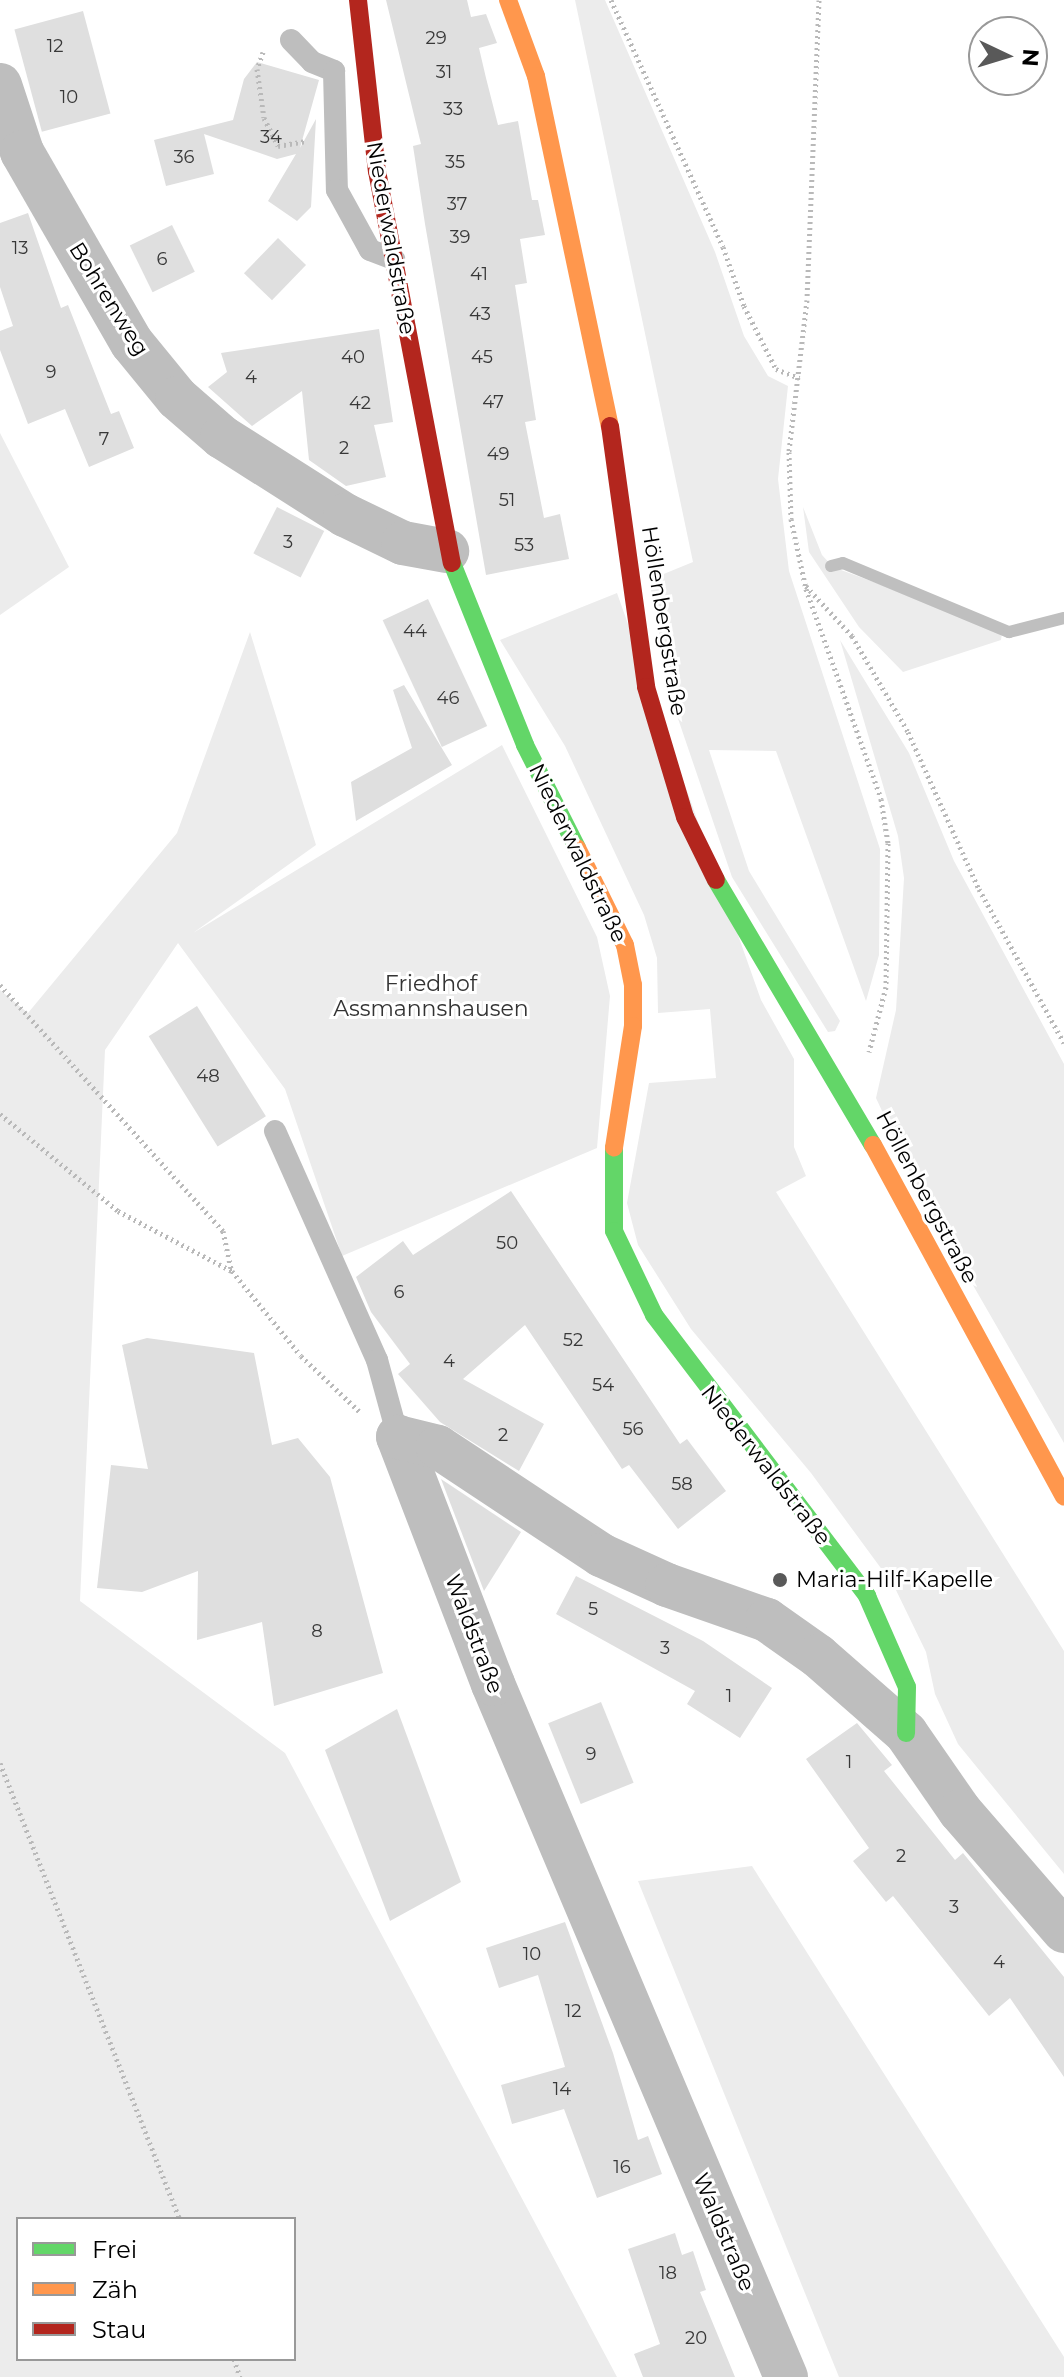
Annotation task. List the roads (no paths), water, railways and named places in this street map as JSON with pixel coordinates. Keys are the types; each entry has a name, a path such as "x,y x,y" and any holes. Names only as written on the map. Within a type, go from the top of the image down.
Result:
{"street":[{"name":"Niederwaldstraße","path":"358,0 377,171 447,551 525,745 625,945 633,1026 614,1148 612,1203 623,1257 687,1364 867,1596 907,1687 906,1733"},
{"name":"Höllenbergstraße","path":"508,0 536,76 604,385 646,687 667,768 704,860 739,926 838,1080 1064,1497"},
{"name":"Bohrenweg","path":"0,85 22,152 132,343 177,398 222,437 345,515 403,543 447,551"},
{"path":"398,1437 438,1447 601,1555 667,1585 767,1620 818,1656 906,1733 960,1811 1064,1931"},
{"name":"Waldstraße","path":"398,1437 493,1684 786,2377"}],"lane":[{"path":"291,40 312,62 334,71 337,190 370,250 394,259"},
{"path":"275,1131 377,1360 398,1437"}],"waterway":[{"path":"831,566 843,563 1009,632 1064,618"}],"place":[{"name":"Maria-Hilf-Kapelle","path":"780,1580"}],"park label":[{"name":"Friedhof Assmannshausen","path":"431,996"}]}
